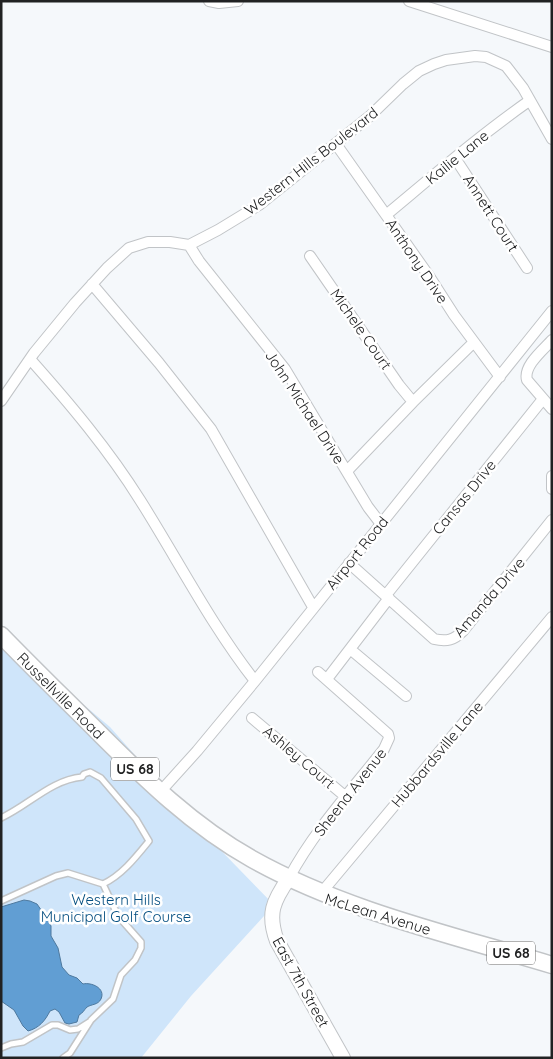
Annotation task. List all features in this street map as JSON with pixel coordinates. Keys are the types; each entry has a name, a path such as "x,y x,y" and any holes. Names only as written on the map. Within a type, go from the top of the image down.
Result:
{"main road":[{"name":"Russellville Road","path":"1,635 160,792 216,836 287,880"},
{"name":"Russellville Road","path":"1,643 114,755 169,806 212,839 287,880"},
{"name":"McLean Avenue","path":"287,880 382,914 552,965"},
{"name":"McLean Avenue","path":"287,880 347,906 471,941"},
{"name":"East 7th Street","path":"287,880 277,894 271,917 272,928 277,941 343,1058"}],"street":[{"path":"209,1 219,3 238,1"},
{"path":"408,1 552,47"},
{"name":"Western Hills Boulevard","path":"189,245 218,230 260,204 370,116 402,84 419,71 446,60 475,56 486,57 506,66 514,75 552,139"},
{"name":"Kailie Lane","path":"386,215 455,158 530,101"},
{"name":"Anthony Drive","path":"336,144 474,343 500,377"},
{"name":"Annett Court","path":"455,158 527,268"},
{"path":"1,401 30,358 92,284 129,248 148,242 170,242 189,245"},
{"name":"John Michael Drive","path":"189,245 199,261 285,370 368,507 381,524"},
{"name":"Michele Court","path":"310,256 399,385 413,402"},
{"path":"92,284 159,363 211,429 313,607"},
{"name":"Airport Road","path":"160,792 198,751 552,311"},
{"path":"552,340 530,365 526,376 527,380 552,409"},
{"path":"346,471 474,343"},
{"path":"30,358 72,406 104,448 139,500 224,636 255,681"},
{"name":"Cansas Drive","path":"326,679 543,399"},
{"path":"552,476 552,489"},
{"name":"Amanda Drive","path":"349,563 434,639 448,641 456,638 552,520"},
{"name":"Hubbardsville Lane","path":"322,892 552,617"},
{"path":"350,649 406,696"},
{"name":"Sheena Avenue","path":"287,880 302,855 384,749 389,738 388,734 318,672"},
{"name":"Ashley Court","path":"252,718 346,797"}],"lane":[{"path":"1,818 15,812 58,783 82,777 90,772 100,778 136,819 149,841 112,880 103,884 68,873 56,876 1,901"},
{"path":"1,1048 23,1042 52,1024 58,1024 70,1030 78,1029 91,1020 113,999 121,975 136,960 141,948 141,942 118,916 103,884"},
{"path":"63,1058 70,1053 91,1020"}],"green space":[{"name":"Western Hills Municipal Golf Course","path":"1,635 110,727 203,832 274,905 191,996 141,1058 1,1058"}],"water":[{"path":"24,900 37,904 48,920 51,926 51,936 58,948 62,967 69,975 77,978 83,984 94,985 100,989 102,995 100,1001 87,1007 79,1015 77,1022 65,1023 59,1012 55,1009 50,1011 44,1021 38,1026 28,1031 14,1010 1,1001 1,907"}]}
